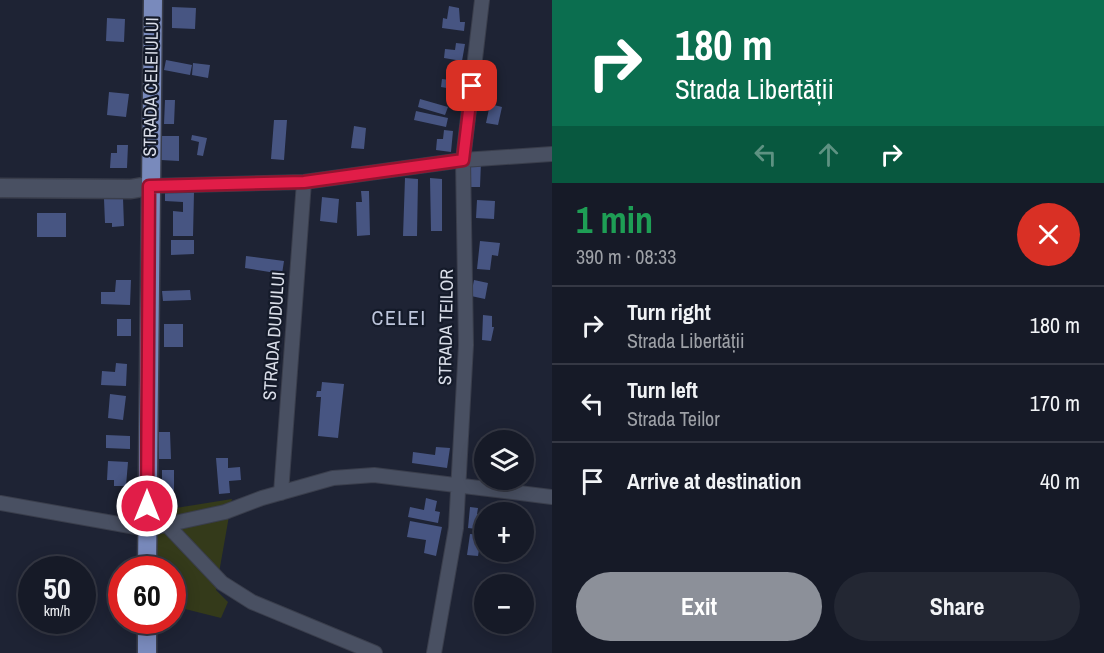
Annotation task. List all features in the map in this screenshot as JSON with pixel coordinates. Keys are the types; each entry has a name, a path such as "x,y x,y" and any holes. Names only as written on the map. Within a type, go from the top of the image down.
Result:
{"main road":[{"name":"STRADA CELEIULUI","path":"147,556 149,186 153,0"},
{"path":"0,188 131,189 149,186"},
{"path":"147,634 147,653"}],"street":[{"name":"STRADA TEILOR","path":"434,653 456,528 466,345 463,160 482,0"},
{"path":"149,186 304,182 463,160 552,154"},
{"name":"STRADA DUDULUI","path":"281,493 304,182"},
{"path":"0,503 147,529 225,512 333,478 374,475 552,497"},
{"path":"168,526 222,583 242,596 375,653"}],"green space":[{"path":"232,499 216,590 228,602 221,618 186,609 186,556 157,556 157,511"}],"building":[{"path":"449,6 459,8 460,22 465,22 464,31 442,28 443,18 447,19"},
{"path":"172,7 196,8 195,29 172,28"},
{"path":"107,18 125,19 124,42 106,41"},
{"path":"456,43 465,44 462,61 444,58 445,49 455,50"},
{"path":"166,60 192,65 190,75 164,70"},
{"path":"193,63 210,65 208,78 192,75"},
{"path":"452,71 462,72 462,84 459,83 458,90 441,87 442,79 450,80"},
{"path":"109,92 129,94 126,117 107,115"},
{"path":"420,99 448,107 445,115 418,107"},
{"path":"165,100 175,100 174,124 164,124"},
{"path":"490,104 502,107 498,125 486,123"},
{"path":"416,111 448,118 446,127 414,120"},
{"path":"274,120 287,120 284,160 271,159"},
{"path":"354,126 366,128 364,149 351,148"},
{"path":"444,130 453,131 451,152 436,150 437,139 443,139"},
{"path":"192,135 207,138 203,156 197,155 199,142 191,140"},
{"path":"161,136 179,136 179,161 161,160"},
{"path":"117,145 128,145 127,168 110,168 111,153 117,153"},
{"path":"469,162 481,162 480,187 468,187"},
{"path":"405,178 418,179 417,236 403,236"},
{"path":"430,178 442,179 442,231 431,231"},
{"path":"165,191 194,192 193,236 173,236 173,211 183,212 183,202 165,201"},
{"path":"361,191 369,191 370,235 357,236 356,202 362,202"},
{"path":"322,197 339,199 337,223 320,221"},
{"path":"123,198 124,226 112,227 112,223 105,223 104,199"},
{"path":"477,200 495,201 494,219 476,218"},
{"path":"37,213 66,213 66,237 37,237"},
{"path":"171,240 194,240 194,254 171,255"},
{"path":"480,241 500,243 498,256 492,255 490,270 477,269"},
{"path":"246,256 284,261 282,274 245,268"},
{"path":"116,280 131,280 130,305 101,304 101,292 115,292"},
{"path":"474,280 488,283 485,299 471,296"},
{"path":"190,290 191,300 163,301 162,291"},
{"path":"483,315 492,316 492,327 494,327 491,341 482,340"},
{"path":"117,319 131,319 131,336 117,336"},
{"path":"164,324 183,324 183,347 164,347"},
{"path":"116,363 127,364 126,386 101,385 102,371 115,372"},
{"path":"322,382 344,384 338,438 318,436 321,397 316,397 317,391 321,391"},
{"path":"110,394 126,396 123,420 108,418"},
{"path":"158,432 170,432 171,459 159,459"},
{"path":"106,435 130,436 130,449 106,448"},
{"path":"436,447 450,448 447,468 412,463 413,452 435,455"},
{"path":"216,458 228,458 228,468 240,467 241,480 229,481 230,493 219,494"},
{"path":"108,461 128,462 126,486 114,486 114,480 107,480"},
{"path":"162,470 174,470 174,501 162,501"},
{"path":"426,498 437,501 435,511 440,512 438,523 408,517 410,507 424,510"},
{"path":"470,507 474,508 474,529 468,528"},
{"path":"410,521 442,527 436,556 424,553 426,540 407,537"},
{"path":"470,534 474,534 474,556 467,555"}],"district":[{"name":"CELEI","path":"399,318"}],"route":[{"path":"147,506 149,186 304,182 402,171 463,160 472,86"}]}
